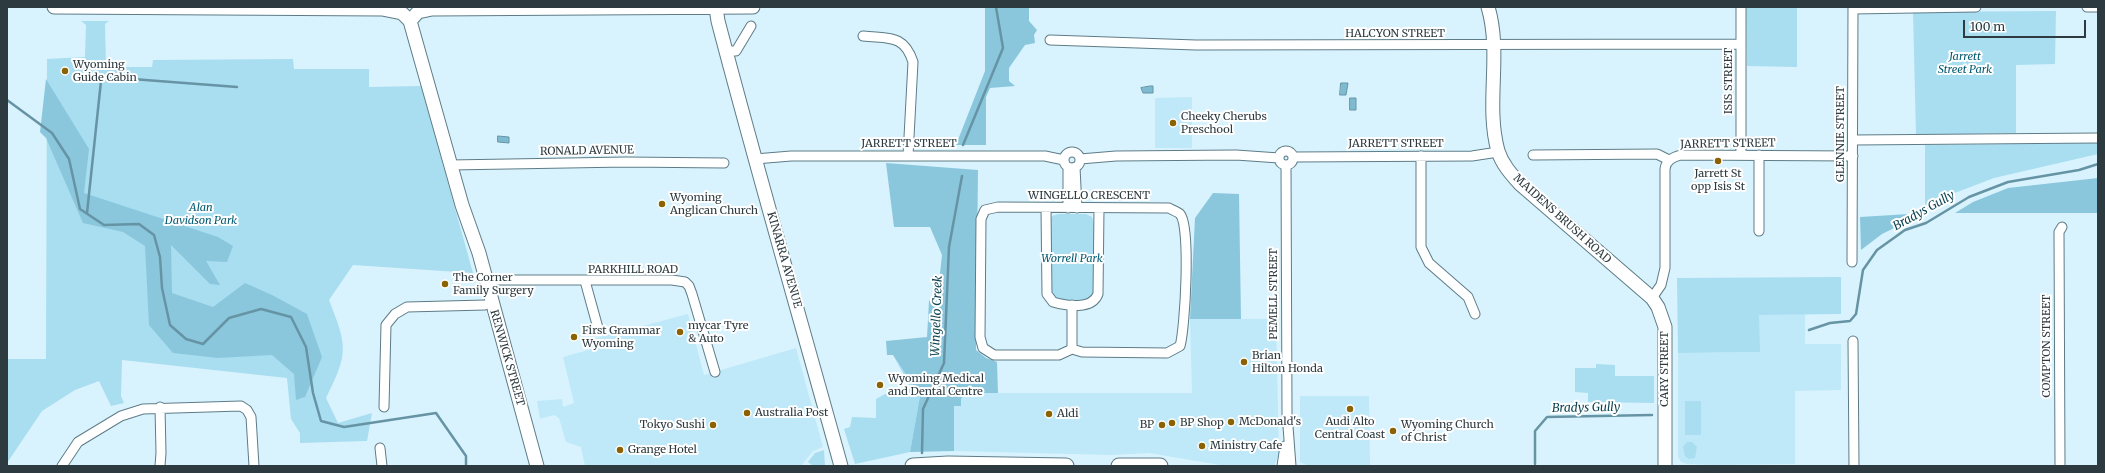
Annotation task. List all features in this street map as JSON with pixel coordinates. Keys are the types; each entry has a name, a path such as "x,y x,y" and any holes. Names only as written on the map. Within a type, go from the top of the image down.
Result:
{"main road":[{"path":"913,466 948,464 1066,466"},
{"path":"1119,466 1160,466"}],"street":[{"path":"54,7 393,9 402,12 410,21 418,12 432,9 754,7"},
{"name":"MAIDENS BRUSH ROAD","path":"1488,7 1494,46 1494,116 1498,152 1506,168 1520,184 1652,298"},
{"name":"ISIS STREET","path":"1741,7 1741,155"},
{"path":"1853,8 1976,7"},
{"path":"2087,7 2098,7"},
{"name":"KINARRA AVENUE","path":"716,8 718,21 754,158 784,257 841,466"},
{"name":"GLENNIE STREET","path":"1852,262 1854,140 1853,8"},
{"name":"RENWICK STREET","path":"410,21 462,205 469,246 482,281 524,416 537,466"},
{"path":"726,51 736,51 751,26"},
{"path":"863,36 891,39 900,42 909,50 913,62 908,156"},
{"name":"HALCYON STREET","path":"1050,40 1196,45 1494,46 1741,44"},
{"path":"1854,140 2098,138"},
{"path":"1073,208 1069,164 1065,155 1072,151 1076,152 1080,159"},
{"name":"JARRETT STREET","path":"1283,162 1292,162 1294,157 1472,156 1498,152"},
{"name":"JARRETT STREET","path":"1533,155 1657,154 1669,160 1681,155 1853,156"},
{"name":"JARRETT STREET","path":"754,158 1045,156 1069,164"},
{"path":"1080,159 1116,156 1205,156 1283,162"},
{"path":"1421,156 1421,247 1429,263 1468,297 1475,314"},
{"path":"1758,156 1759,231"},
{"path":"1069,164 1080,163 1080,159"},
{"path":"1652,298 1664,277 1665,169 1669,160"},
{"name":"RONALD AVENUE","path":"450,165 626,162 724,163"},
{"name":"PEMELL STREET","path":"1283,162 1287,423 1291,466"},
{"name":"WINGELLO CRESCENT","path":"998,207 1046,209 1169,208 1180,214 1185,225 1186,277 1182,339 1180,346 1168,353 1082,352 1072,349 1058,355 994,355 983,348 980,336 981,219 985,210 998,207"},
{"path":"1046,209 1047,294 1053,302 1072,305 1091,303 1096,300 1098,294 1099,209"},
{"name":"COMPTON STREET","path":"2060,466 2058,334 2059,232 2062,227"},
{"name":"PARKHILL ROAD","path":"482,281 654,280 685,282 689,286 692,294 715,372"},
{"path":"585,281 598,328"},
{"name":"CARY STREET","path":"1652,298 1658,307 1665,327 1665,466"},
{"path":"384,407 386,325 395,314 407,307 489,305"},
{"name":"RENWICK STREET","path":"489,305 499,358 529,466"},
{"path":"1072,305 1072,349"},
{"path":"1853,341 1854,466"},
{"path":"499,358 509,379 517,406 524,416 522,427 533,466"},
{"path":"62,466 78,442 100,427 121,416 143,408 241,406 247,410 252,426 254,466"},
{"path":"160,407 160,466"},
{"name":"PEMELL STREET","path":"1282,466 1287,423"},
{"path":"380,448 382,466"}],"shaded area":[{"path":"985,7 1029,7 1029,21 1037,30 1034,35 1035,43 1025,45 1009,68 1009,81 1015,86 990,88 986,97 986,145 956,145 985,71"},
{"path":"46,79 89,149 84,193 218,237 233,246 227,262 206,261 220,285 210,284 171,245 172,293 213,307 245,283 272,295 307,314 322,357 305,397 296,400 294,374 272,355 218,358 173,353 149,325 145,246 123,232 83,223 46,138 40,132"},
{"path":"1341,83 1348,83 1346,95 1340,95"},
{"path":"1153,86 1153,93 1143,93 1141,88"},
{"name":"Cheeky Cherubs Preschool","path":"1192,97 1192,148 1155,148 1155,98"},
{"path":"1350,98 1356,98 1356,110 1350,110"},
{"path":"498,136 509,137 509,143 498,142"},
{"path":"886,163 978,170 976,350 986,358 997,362 998,393 965,393 961,399 961,406 954,406 954,451 910,452 920,396 893,355 887,355 886,341 927,337 929,301 938,292 942,255 930,227 894,227"},
{"path":"2098,178 2098,213 1955,213 1973,202 2008,188"},
{"path":"1213,193 1239,194 1241,319 1190,319 1195,218"},
{"path":"1925,213 1882,234 1861,250 1860,217"},
{"path":"688,314 704,375 796,348 823,447 813,451 801,466 585,466 581,447 566,442 559,418 554,415 540,419 537,401 562,399 563,407 574,403 563,357 592,349 589,340"},
{"path":"1805,314 1805,344 1841,344 1841,390 1795,391 1795,464 1712,465 1687,464 1681,462 1678,457 1678,353 1759,352 1759,315"},
{"path":"1190,319 1276,319 1279,454 1274,466 1226,466 1149,453 1111,455 954,451 954,406 961,406 961,398 965,393 1192,393"},
{"path":"1300,396 1369,396 1370,465 1308,466 1300,462"}],"green space":[{"path":"1746,7 1797,7 1797,67 1747,66"},
{"name":"Jarrett Street Park","path":"2056,11 2055,64 2016,65 2016,133 1916,135 1913,12"},
{"name":"Alan Davidson Park","path":"81,21 109,21 105,24 106,67 152,67 153,60 293,59 294,69 369,69 369,87 421,86 473,273 353,265 329,300 339,328 343,349 339,370 326,398 338,423 372,413 367,441 300,443 300,433 291,419 287,378 122,360 121,396 124,403 111,406 99,381 75,390 42,411 7,463 7,359 46,359 47,59 85,57 86,25"},
{"path":"2098,143 2098,154 1994,178 1952,194 1925,213 1925,145"},
{"name":"Worrell Park","path":"1059,214 1086,214 1092,217 1094,225 1094,292 1083,301 1058,300 1050,292 1049,224 1052,216"},
{"path":"1841,277 1841,314 1759,315 1760,352 1678,353 1677,278"},
{"path":"893,355 920,396 910,452 855,464 844,429 850,427 852,417 876,418 876,399 894,389 897,394 910,386"},
{"path":"1596,364 1615,365 1615,376 1654,376 1654,403 1588,402 1588,393 1575,392 1575,368 1596,368"},
{"path":"1685,401 1701,401 1701,435 1685,435"},
{"path":"1687,442 1692,442 1697,447 1695,458 1689,459 1685,456 1683,447"},
{"path":"824,450 825,466 813,466 808,462 815,453"}],"waterway":[{"name":"Wingello Creek","path":"963,145 1003,48 996,7"},
{"path":"106,77 237,87"},
{"path":"87,213 101,81"},
{"path":"7,100 52,133 69,159 80,209 104,225 139,224 154,235 160,257 162,288 170,325 186,339 203,344 229,318 261,309 291,317 306,347 313,393 321,421 344,427 436,413 466,456 466,466"},
{"name":"Bradys Gully","path":"1809,330 1830,323 1850,321 1856,314 1863,270 1877,250 1905,230 1926,223 1969,197 2008,182 2079,170 2098,164"},
{"name":"Wingello Creek","path":"922,453 923,409 944,363 949,247 962,176"},
{"name":"Bradys Gully","path":"1535,464 1535,431 1547,417 1652,415"}],"place":[{"name":"Wyoming Guide Cabin","path":"65,71"},
{"name":"Cheeky Cherubs Preschool","path":"1173,123"},
{"name":"Jarrett St opp Isis St","path":"1718,161"},
{"name":"Wyoming Anglican Church","path":"662,204"},
{"name":"The Corner Family Surgery","path":"445,284"},
{"name":"mycar Tyre & Auto","path":"680,332"},
{"name":"First Grammar Wyoming","path":"574,337"},
{"name":"Brian Hilton Honda","path":"1244,362"},
{"name":"Wyoming Medical and Dental Centre","path":"880,385"},
{"name":"Audi Alto Central Coast","path":"1350,409"},
{"name":"Australia Post","path":"747,413"},
{"name":"Aldi","path":"1049,414"},
{"name":"McDonald's","path":"1231,422"},
{"name":"BP Shop","path":"1172,423"},
{"name":"Tokyo Sushi","path":"713,425"},
{"name":"BP","path":"1162,425"},
{"name":"Wyoming Church of Christ","path":"1393,431"},
{"name":"Ministry Cafe","path":"1202,446"},
{"name":"Grange Hotel","path":"620,450"}]}
